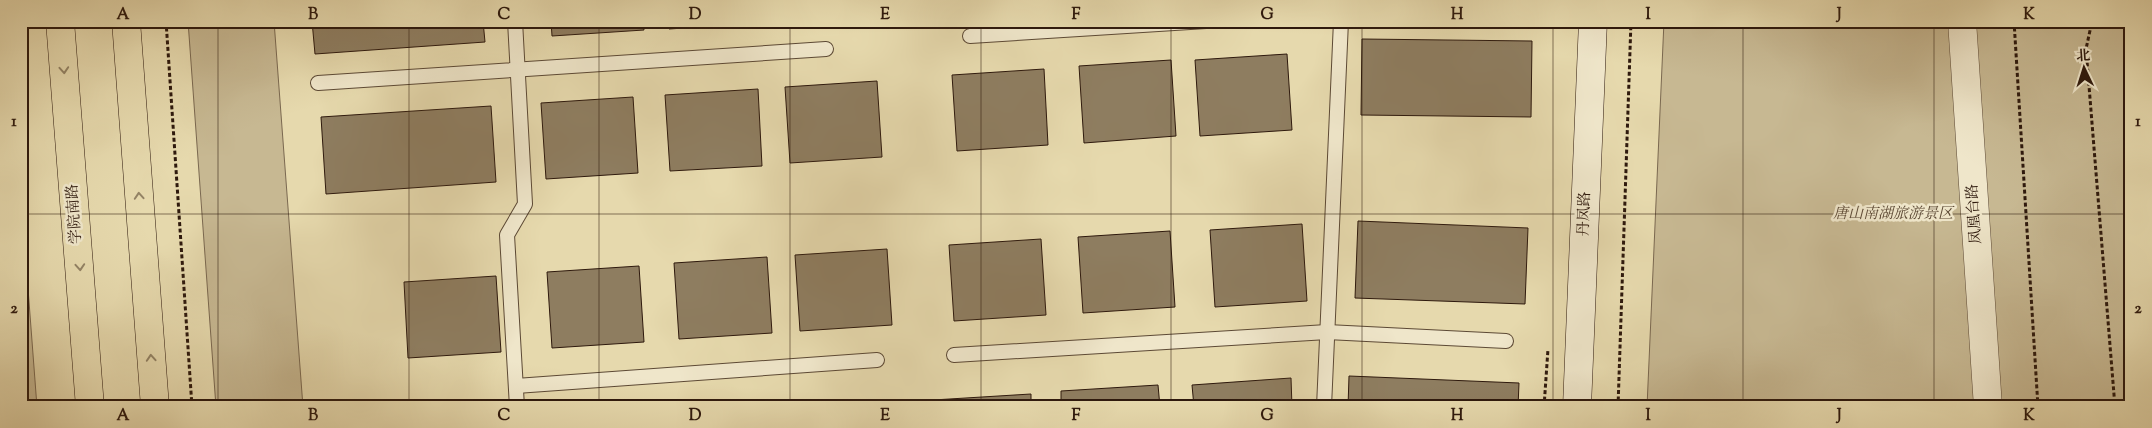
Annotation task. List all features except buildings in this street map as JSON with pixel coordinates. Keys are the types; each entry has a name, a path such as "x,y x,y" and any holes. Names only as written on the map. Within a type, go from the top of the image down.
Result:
{"main road":[{"name":"学院南路","path":"60,21 90,407"},
{"path":"126,21 155,407"},
{"name":"丹凤路","path":"1577,407 1593,21"},
{"name":"凤凰台路","path":"1962,21 1988,407"}],"lane":[{"path":"515,21 524,204 507,235 517,407"},
{"path":"970,36 1206,21"},
{"path":"1324,407 1341,21"},
{"path":"318,83 826,49"},
{"path":"954,355 1327,332 1506,341"},
{"path":"516,386 877,360"}],"path":[{"path":"166,21 192,407"},
{"path":"1618,407 1631,21"},
{"path":"2014,21 2038,407"},
{"path":"2098,21 2091,26 2086,49 2115,407"}],"green space":[{"path":"188,21 274,21 303,407 216,407"},
{"name":"唐山南湖旅游景区","path":"1664,21 2131,21 2131,407 1647,407"},
{"path":"21,196 37,407 21,407"}]}
